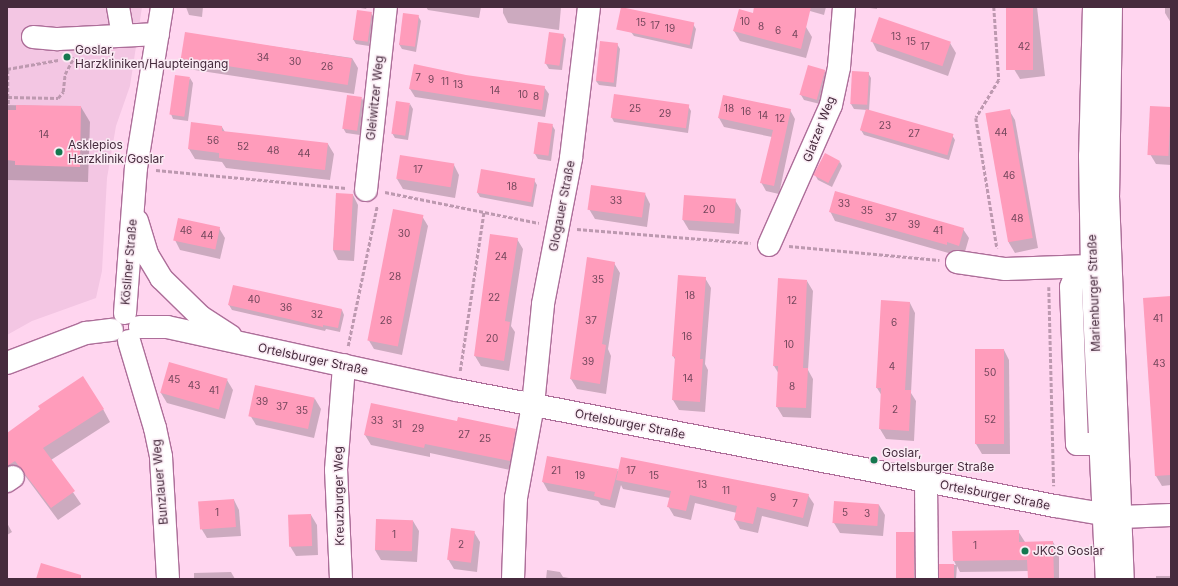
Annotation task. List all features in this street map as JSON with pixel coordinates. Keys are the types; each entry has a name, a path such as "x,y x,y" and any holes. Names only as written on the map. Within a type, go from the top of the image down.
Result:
{"street":[{"path":"118,7 123,35"},
{"name":"Kösliner Straße","path":"126,328 136,168 162,7"},
{"name":"Gleiwitzer Weg","path":"372,194 386,7"},
{"name":"Glogauer Straße","path":"513,579 516,498 532,405 543,304 571,158 589,7"},
{"name":"Glatzer Weg","path":"769,245 831,105 839,67 844,7"},
{"name":"Marienburger Straße","path":"1094,7 1090,156 1101,444 1114,516 1123,579"},
{"name":"Marienburger Straße","path":"1107,579 1114,516 1094,266 1108,196 1111,7"},
{"path":"33,37 58,40 158,34"},
{"name":"Kösliner Straße","path":"133,210 148,256 160,278 201,317 241,343"},
{"path":"958,262 1000,269 1094,266"},
{"name":"Ortelsburger Straße","path":"7,363 86,333 126,328 167,327 457,390 926,482 1114,516 1171,515"},
{"name":"Bunzlauer Weg","path":"126,328 155,428 161,457 168,579"},
{"name":"Kreuzburger Weg","path":"341,579 336,470 344,365"},
{"path":"926,482 927,579"}],"path":[{"path":"994,7 999,80 976,118 1000,269"},
{"path":"8,97 58,98 63,92 65,74 74,57 67,58"},
{"path":"8,110 7,70 59,60"},
{"path":"344,365 372,194"},
{"path":"457,390 484,211"},
{"path":"1054,267 1048,291 1055,506"}],"shaded area":[{"name":"Asklepios Harzklinik Goslar","path":"7,7 142,7 130,86 116,126 107,178 102,271 96,298 32,321 7,335"}],"building":[{"path":"621,7 694,23 690,45 616,29"},
{"path":"754,7 811,7 801,49 733,31 739,9 753,13"},
{"path":"1006,7 1033,7 1033,70 1006,70"},
{"path":"357,10 372,12 368,42 353,40"},
{"path":"403,13 419,15 415,47 399,45"},
{"path":"879,17 951,42 942,66 871,42"},
{"path":"185,32 352,58 348,85 181,59"},
{"path":"549,32 564,34 559,66 545,64"},
{"path":"600,41 618,43 614,83 596,81"},
{"path":"414,64 466,75 545,86 542,110 409,89"},
{"path":"808,65 825,70 817,100 799,95"},
{"path":"852,71 869,72 867,105 850,104"},
{"path":"175,75 190,77 184,117 169,115"},
{"path":"614,94 689,105 686,128 611,118"},
{"path":"347,95 362,97 357,131 342,129"},
{"path":"723,95 791,109 774,186 760,183 773,130 718,118"},
{"path":"396,101 410,103 405,136 391,134"},
{"path":"16,105 81,106 80,167 15,165 15,161 7,160 7,110 16,110"},
{"path":"1150,106 1171,107 1168,156 1147,155"},
{"path":"866,109 953,134 947,155 860,130"},
{"path":"1010,109 1033,238 1008,242 985,113"},
{"path":"191,122 222,126 222,131 328,143 325,170 219,158 219,153 188,149"},
{"path":"538,122 553,124 548,156 534,154"},
{"path":"825,153 840,161 828,183 813,175"},
{"path":"400,155 454,164 451,187 396,179"},
{"path":"481,169 535,179 531,202 477,193"},
{"path":"591,185 645,193 642,217 588,210"},
{"path":"835,191 964,228 959,246 947,242 947,245 829,212"},
{"path":"336,193 353,194 350,251 333,250"},
{"path":"684,195 736,199 734,224 682,220"},
{"path":"393,209 423,215 398,346 367,341"},
{"path":"178,218 220,227 215,249 173,240"},
{"path":"490,234 518,238 505,321 510,322 504,361 474,356"},
{"path":"587,257 615,262 602,344 606,345 600,384 570,379"},
{"path":"678,275 706,277 700,359 703,359 700,402 672,400 675,357 672,356"},
{"path":"778,278 807,280 803,368 808,368 806,408 776,407 778,366 773,366"},
{"path":"233,285 342,309 338,328 323,325 323,327 228,305"},
{"path":"1171,296 1171,475 1155,476 1143,298"},
{"path":"881,300 910,302 905,390 911,390 909,431 879,429 881,388 876,388"},
{"path":"975,349 1004,349 1004,444 975,444"},
{"path":"169,362 228,379 219,410 160,393"},
{"path":"83,376 104,409 43,448 75,491 51,508 15,461 7,466 7,433 40,409 38,406"},
{"path":"255,385 315,398 308,429 248,416"},
{"path":"371,403 457,421 458,417 516,429 510,461 425,444 424,448 364,435"},
{"path":"547,456 618,469 610,500 594,496 595,492 542,482"},
{"path":"621,457 809,494 803,518 757,507 753,524 734,520 737,506 690,495 686,511 667,507 671,491 616,480"},
{"path":"234,499 236,527 200,529 198,502"},
{"path":"834,501 879,504 877,526 832,523"},
{"path":"311,514 312,546 289,547 288,515"},
{"path":"376,519 413,520 412,551 375,550"},
{"path":"451,528 475,531 471,563 447,560"},
{"path":"1019,530 1019,542 1053,541 1054,579 1028,579 1027,560 953,561 952,531"},
{"path":"896,532 914,532 914,579 896,579"},
{"path":"41,563 81,575 81,579 36,579"},
{"path":"939,564 954,564 954,579 939,579"}],"place":[{"name":"Goslar, Harzkliniken/Haupteingang","path":"67,57"},
{"name":"Asklepios Harzklinik Goslar","path":"59,152"},
{"name":"Goslar, Ortelsburger Straße","path":"874,460"},
{"name":"JKCS Goslar","path":"1025,551"}]}
